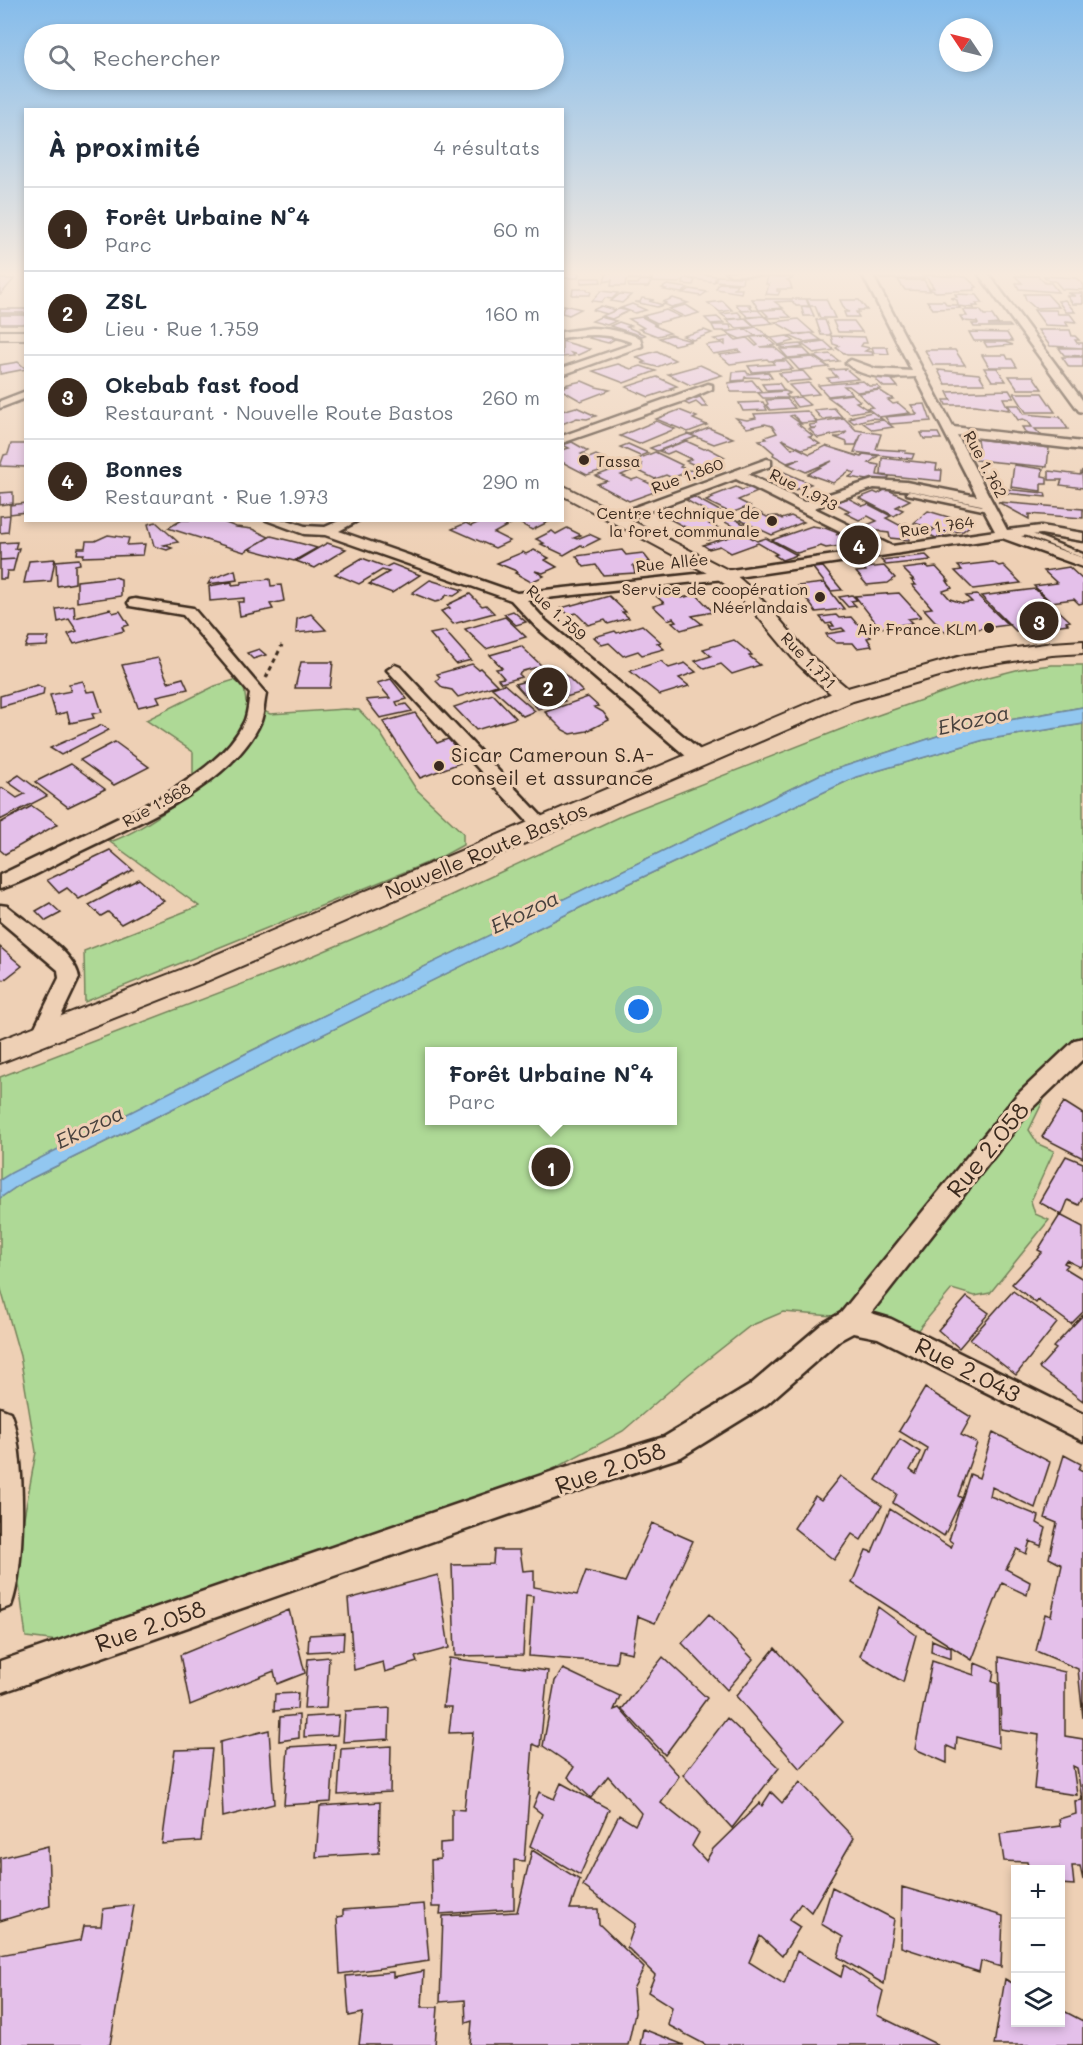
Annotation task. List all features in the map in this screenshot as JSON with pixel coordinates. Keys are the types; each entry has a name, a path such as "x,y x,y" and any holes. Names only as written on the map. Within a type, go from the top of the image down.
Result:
{"main road":[{"name":"Nouvelle Route Bastos","path":"0,1052 190,977 845,696 965,662 1052,649 1083,647"}],"street":[{"path":"858,367 865,372 877,374 920,374"},
{"name":"Rue 1.762","path":"917,367 1003,534"},
{"path":"1052,367 1083,409"},
{"path":"564,439 683,398 708,387"},
{"path":"0,405 24,395"},
{"path":"948,430 1083,446"},
{"name":"Rue 1.860","path":"618,518 767,463"},
{"name":"Rue 1.973","path":"737,474 889,550"},
{"path":"803,507 873,484 906,486 990,506"},
{"name":"Rue 1.771","path":"564,490 724,575 745,590 799,654 845,696"},
{"path":"278,522 304,530 327,531 348,522"},
{"name":"Rue 1.764","path":"724,575 1003,534 1041,530 1083,537"},
{"name":"Rue 1.759","path":"327,531 516,597 541,624 700,759"},
{"path":"1003,534 1083,563"},
{"name":"Rue Allée","path":"516,597 724,575"},
{"path":"135,603 188,611 258,694"},
{"path":"395,670 542,827"},
{"name":"Rue 1.868","path":"0,883 166,802 188,788 207,773 243,736 253,722 258,694"},
{"path":"0,911 63,962 68,970 69,978 42,1035"},
{"name":"Rue 2.058","path":"0,1677 551,1486 671,1448 758,1395 831,1332 850,1321 1024,1102 1083,1046"},
{"name":"Rue 2.043","path":"850,1321 882,1326 1083,1428"},
{"path":"0,1421 8,1467 6,1534 0,1594"}],"lane":[{"path":"909,494 990,506"},
{"path":"1022,532 1083,556"}],"path":[{"path":"258,694 282,645"}],"green space":[{"path":"1052,665 1083,665 1083,707 959,729 821,774 249,1052 0,1180 0,1077 289,966 404,917 625,814 867,719 981,679 1020,669"},
{"path":"234,680 244,687 246,702 270,714 359,710 379,731 416,789 463,833 463,845 439,858 85,1002 84,951 199,906 110,842 142,827 193,793 193,752 146,720 215,686"},
{"path":"1083,724 1083,1062 1049,1089 1029,1130 1038,1144 1054,1151 1031,1201 1035,1214 1049,1220 990,1293 975,1296 952,1289 917,1331 858,1318 783,1312 750,1326 689,1374 623,1431 526,1484 344,1559 193,1595 67,1642 26,1637 16,1561 36,1452 20,1356 0,1286 0,1198 22,1183 626,885 856,777 984,740"}],"water":[{"path":"1083,707 1083,724 984,740 856,777 626,885 22,1183 0,1198 0,1180 11,1173 249,1052 821,774 959,729"}],"building":[{"path":"0,367 24,367 24,369 0,374"},
{"path":"606,367 645,367 656,371 624,383 593,371"},
{"path":"691,367 705,367 722,375 690,385 668,374"},
{"path":"749,367 793,369 752,372"},
{"path":"797,367 825,367 799,370"},
{"path":"984,368 997,368 1006,381 992,381"},
{"path":"846,369 858,379 831,382 827,378 837,377 830,370"},
{"path":"938,370 979,374 985,384 945,384"},
{"path":"746,371 748,374 768,372 772,378 745,377 744,380 732,381 733,372"},
{"path":"803,371 811,380 786,382 779,373"},
{"path":"892,376 896,380 892,380 898,387 884,387 876,380 880,377"},
{"path":"1009,376 1033,376 1042,389 1018,389"},
{"path":"657,377 677,386 649,397 626,387"},
{"path":"752,380 762,392 731,392 728,383"},
{"path":"582,381 610,390 581,401 564,391 564,387 568,386 564,385"},
{"path":"863,381 869,386 877,386 881,389 857,392 849,386 844,386 852,393 828,396 818,385"},
{"path":"779,383 784,390 767,391 762,384"},
{"path":"809,383 819,394 800,396 789,385"},
{"path":"879,390 893,399 888,400 893,404 898,403 910,413 879,417 867,408 873,407 858,393"},
{"path":"1009,390 1014,398 1003,398 1009,410 975,405 946,405 944,400 951,400 947,392"},
{"path":"785,391 790,393 786,395 789,398 763,398 758,393"},
{"path":"1014,393 1042,393 1055,412 1026,412"},
{"path":"852,394 860,401 856,402 868,410 850,413 828,397"},
{"path":"700,397 708,407 702,407 696,402 689,405 683,402"},
{"path":"800,397 810,405 797,407 790,398"},
{"path":"787,399 795,408 770,410 766,405 768,404 766,400"},
{"path":"763,402 767,410 743,411 739,403"},
{"path":"925,404 931,421 890,424 885,417 917,414 911,405"},
{"path":"1008,405 1019,405 1024,414 1060,417 1068,429 1035,429 1042,436 1027,435 1022,427 1032,427 1028,421 1018,420"},
{"path":"576,407 596,416 587,419 577,418 564,423 564,410"},
{"path":"834,408 842,417 822,419 814,410"},
{"path":"679,410 697,417 693,419 707,425 688,432 656,419"},
{"path":"807,411 817,422 844,418 856,430 881,434 876,449 906,451 905,453 914,454 912,459 854,452 862,433 856,445 847,445 847,442 834,437 840,437 847,432 818,438 809,429 817,428 811,428 809,425 817,424 815,422 801,423 793,415 790,416 813,436 809,437 820,444 802,449 782,439 792,449 796,447 810,454 826,446 861,457 863,454 878,456 869,463 879,465 877,475 889,477 886,483 849,477 855,473 849,471 833,483 808,474 832,461 806,472 788,464 800,459 787,463 773,455 774,453 759,440 767,439 765,437 777,433 772,426 765,424 747,428 736,418 747,420 756,418 754,414"},
{"path":"872,412 882,419 871,418 854,423 849,419 853,418 850,417"},
{"path":"883,420 893,427 873,430 863,423"},
{"path":"656,421 675,429 639,444 620,436"},
{"path":"709,428 733,438 714,444 691,435"},
{"path":"921,433 938,433 941,439 924,439"},
{"path":"688,434 696,437 657,451 650,448"},
{"path":"977,439 1049,448 1047,467 976,460 973,450 979,451"},
{"path":"686,441 704,449 708,448 725,457 701,468 686,461 691,459 674,451 667,454 659,451"},
{"name":"Tassa","path":"572,442 588,451 581,454 589,458 596,455 618,465 587,475 564,463 564,449 569,448 564,445"},
{"path":"11,444 24,444 24,467 0,466 4,455 8,454"},
{"path":"628,444 648,453 640,456 620,447"},
{"path":"655,452 682,465 680,467 684,468 682,474 672,478 666,475 655,479 639,471 639,465 642,466 642,464 637,463 638,459"},
{"path":"882,458 937,464 936,470 942,470 941,481 881,475"},
{"path":"1014,465 1043,469 1042,476 1047,477 1047,484 1041,484 1041,491 1011,487"},
{"path":"622,466 631,471 621,475 632,480 638,478 657,487 652,489 657,491 629,501 597,484 607,481 596,476"},
{"path":"685,470 701,471 700,478 683,476"},
{"path":"1082,470 1083,488 1060,485 1062,480 1049,480 1049,471 1080,475"},
{"path":"784,472 811,484 787,493 776,487 781,486 780,484 768,478"},
{"path":"736,487 742,490 752,487 760,491 738,500 750,506 731,513 706,501 713,498 710,497"},
{"path":"993,488 1045,493 1046,497 995,492"},
{"path":"886,489 910,500 896,507 903,510 894,516 859,498 874,492 878,494"},
{"path":"13,492 13,503 0,505 0,493"},
{"path":"694,497 751,528 741,531 686,500"},
{"path":"848,498 863,506 868,504 891,516 886,518 899,525 906,523 924,532 910,535 909,540 890,538 889,533 867,525 877,521 868,516 859,520 845,513 850,511 835,503"},
{"path":"998,502 1083,509 1083,518 1029,514 1029,519"},
{"path":"24,503 24,512 10,514 10,505"},
{"path":"684,510 701,519 713,522 709,524 728,532 709,540 689,529 679,534 671,529 678,530 685,527 666,517"},
{"name":"Centre technique de la foret communale","path":"754,510 767,517 777,516 782,519 791,516 804,522 772,535 740,520 748,517 744,514"},
{"path":"928,511 972,524 963,531 948,532 940,540 928,534 935,529 914,523"},
{"path":"10,515 8,532 0,533 0,516"},
{"path":"156,522 178,542 164,545 172,548 167,550 154,546 148,524"},
{"path":"178,522 223,522 236,527 252,529 269,537 244,552 168,528"},
{"path":"480,522 514,522 494,533 510,541 495,548 452,529 466,523 471,526"},
{"path":"518,522 548,522 532,530"},
{"path":"812,526 838,533 836,535 846,531 855,536 843,540 840,546 826,548 821,546 797,553 772,540"},
{"path":"567,528 581,535 574,538 577,539 589,534 600,539 584,547 581,545 564,555 541,544 544,543 536,539 552,531 556,534"},
{"path":"743,533 757,541 766,538 797,555 782,560 774,555 777,554 758,543 731,553 720,546 709,549 703,545"},
{"path":"108,535 129,538 127,545 145,544 143,555 83,557 84,554 77,554 78,548 85,548 86,541 95,541"},
{"path":"271,536 317,548 294,561 249,549"},
{"path":"17,542 15,549 19,548 16,559 0,560 0,543"},
{"path":"327,543 346,549 315,568 296,561"},
{"path":"534,550 549,558 545,560 557,567 543,573 535,571 544,576 531,582 515,573 517,572 514,570 497,563 523,552 526,554"},
{"path":"622,550 626,555 643,553 650,562 633,565 635,573 603,575 596,565 584,567 576,556"},
{"path":"926,555 931,560 886,565 881,560"},
{"path":"362,558 386,567 392,564 420,575 392,593 369,584 389,572 382,570 359,584 335,574"},
{"path":"16,559 13,571 7,571 6,579 0,579 0,560"},
{"path":"55,559 51,581 24,583 29,561"},
{"path":"79,559 80,564 75,565 75,583 57,586 56,561"},
{"path":"993,562 999,566 1003,565 1021,583 973,589 955,571 962,570 958,566"},
{"path":"884,566 895,578 888,583 867,585 856,572 866,571 864,568"},
{"path":"823,567 842,590 831,591 813,568"},
{"path":"936,567 949,581 947,581 952,588 943,591 950,599 962,603 972,602 966,596 977,595 1008,625 946,633 924,609 932,608 912,585 916,585 911,580 914,580 903,569"},
{"path":"1069,567 1083,580 1083,603 1079,604 1074,599 1051,602 1034,586 1057,583 1044,571"},
{"path":"235,570 237,580 208,584 211,579"},
{"path":"114,577 121,579 121,596 77,602 77,581"},
{"path":"270,579 271,586 281,585 284,601 270,604 273,609 240,616 238,602 244,602 244,598 210,601 209,586"},
{"path":"430,580 463,590 454,596 447,595 435,602 412,593"},
{"name":"Service de coopération Néerlandais","path":"824,583 844,609 816,612 797,586"},
{"path":"1035,589 1070,621 1066,622 1068,624 1016,631 981,596"},
{"path":"673,590 682,598 696,594 713,612 692,616 702,624 681,630 672,622 676,621 673,618 668,620 653,606 664,603 655,595"},
{"path":"899,593 921,617 908,619 912,623 880,628 855,596"},
{"path":"470,594 482,606 486,605 494,613 453,624 441,611 450,608 447,605"},
{"path":"852,595 857,600 851,601 856,606 848,607 839,597"},
{"path":"609,596 626,612 622,612 629,618 608,624 605,620 588,625 576,613 569,615 561,608 585,603"},
{"path":"74,606 75,618 110,609 113,613 120,611 129,625 122,627 124,631 74,644 68,634 77,631 69,619 58,622 56,609"},
{"path":"513,611 526,622 516,625 504,614"},
{"path":"311,614 326,630 296,633 297,619"},
{"path":"836,615 839,618 851,617 857,624 865,623 870,628 864,629 871,637 867,638 872,646 857,648 853,643 836,643 828,637 826,634 845,631 842,628 832,630 829,626 834,626 832,623 826,624 820,617"},
{"path":"505,617 526,637 486,649 465,629"},
{"path":"642,625 661,642 657,643 664,649 642,655 638,651 623,656 609,643 602,645 594,637 615,631 617,633"},
{"path":"445,631 471,660 456,664 430,634"},
{"path":"29,637 49,637 47,646 25,647"},
{"path":"734,640 760,665 732,674 721,664 705,669 695,661 711,656 703,649"},
{"path":"521,646 542,666 523,671 519,674 522,677 501,683 498,679 504,678 496,669 502,668 490,655"},
{"path":"259,649 266,655 253,659 247,653"},
{"path":"158,658 168,682 183,678 188,689 157,696 160,702 138,707 122,665"},
{"path":"661,661 669,668 685,663 696,672 679,678 689,686 660,695 630,671"},
{"path":"301,662 333,662 330,688 295,688"},
{"path":"472,664 480,668 497,685 458,697 452,690 443,688 436,681 440,677 437,674"},
{"path":"562,671 583,692 562,698 565,701 538,709 515,684"},
{"path":"391,679 407,699 396,702 398,706 406,704 412,711 380,718 366,700 390,698 377,683"},
{"path":"83,681 87,692 95,691 102,712 92,714 94,718 70,723 67,712 56,715 50,695 71,691 69,684"},
{"path":"504,684 535,711 523,716 492,688"},
{"path":"37,685 44,688 43,695 0,707 0,696"},
{"path":"493,694 516,718 476,730 454,707"},
{"path":"588,697 598,706 594,707 603,712 609,720 587,731 571,734 563,730 545,712"},
{"path":"415,713 437,743 448,739 468,760 420,778 383,722"},
{"path":"102,725 109,730 61,755 50,748"},
{"path":"115,742 149,767 114,785 80,760"},
{"path":"71,764 105,789 68,807 35,782"},
{"path":"19,775 47,796 0,820 0,789 3,788 17,798 25,794 8,782"},
{"path":"32,806 58,824 5,854 0,850 0,823"},
{"path":"110,850 133,870 79,899 67,888 59,893 47,880"},
{"path":"139,879 164,901 121,924 108,912 101,916 89,905"},
{"path":"50,903 61,913 46,921 36,911"},
{"path":"0,947 22,966 4,980 0,977"},
{"path":"1064,1102 1083,1114 1083,1158 1042,1137"},
{"path":"1066,1156 1083,1163 1083,1196 1079,1205 1068,1200 1062,1215 1039,1202"},
{"path":"1060,1215 1083,1227 1083,1263 1080,1267 1066,1260 1064,1263 1068,1265 1065,1268 1083,1279 1083,1312 1071,1324 1038,1300 1036,1303 1012,1284 1042,1252 1038,1250"},
{"path":"1013,1291 1057,1323 1016,1375 970,1339"},
{"path":"967,1297 989,1313 959,1348 938,1330"},
{"path":"1083,1315 1083,1401 1039,1368 1056,1349 1053,1347"},
{"path":"925,1388 971,1417 961,1435 977,1443 958,1496 962,1498 944,1536 893,1503 897,1494 876,1480 900,1439 920,1452 910,1470 916,1474 927,1448 899,1431"},
{"path":"993,1432 1050,1462 1035,1508 992,1487 990,1496 1039,1516 1037,1523 1046,1528 1041,1546 1030,1541 1026,1554 1017,1549 1006,1569 1030,1582 1027,1595 1002,1583 972,1660 852,1583 866,1550 872,1552 890,1509 951,1548 953,1543 949,1540 970,1474 979,1478"},
{"path":"1064,1455 1081,1464 1079,1469 1083,1471 1083,1718 1078,1669 1036,1651 1045,1614 1051,1616 1062,1565 1049,1558 1057,1523 1045,1518"},
{"path":"840,1476 882,1506 861,1540 852,1534 834,1560 794,1528 815,1496 821,1500"},
{"path":"652,1523 693,1541 655,1623 638,1616 632,1653 618,1650 616,1663 529,1656 533,1596 526,1595 523,1655 455,1656 452,1565 493,1564 494,1550 520,1550 523,1571 534,1570 534,1587 577,1595 586,1571 625,1582"},
{"path":"438,1575 449,1648 415,1657 417,1662 385,1672 383,1662 354,1670 348,1599"},
{"path":"878,1607 916,1635 903,1682 860,1656"},
{"path":"289,1610 305,1673 277,1684 274,1671 190,1705 180,1655"},
{"path":"709,1614 753,1659 727,1690 682,1643"},
{"path":"344,1633 343,1650 308,1652 309,1635"},
{"path":"932,1640 951,1648 951,1659 931,1652"},
{"path":"775,1648 843,1722 800,1769 736,1696"},
{"path":"329,1657 326,1708 304,1709 308,1659"},
{"path":"663,1657 707,1698 665,1755 622,1709"},
{"path":"999,1657 1065,1672 1065,1736 1083,1739 1083,1880 1080,1866 1072,1866 1074,1885 1065,1884 1065,1865 1028,1865 1027,1862 1004,1861 1000,1834 1060,1826 1059,1819 1076,1814 1075,1801 1082,1800 1077,1768 1073,1766 1077,1795 1034,1789 1039,1735 1001,1729"},
{"path":"449,1658 548,1671 540,1747 533,1744 524,1861 514,1860 514,1909 440,1914 441,1907 432,1907 431,1860 440,1859 440,1843 452,1842 452,1809 464,1810 473,1732 449,1733 452,1707 443,1707"},
{"path":"932,1661 974,1675 975,1663 994,1671 992,1681 998,1684 999,1748 957,1737 956,1750 947,1746 947,1763 915,1749"},
{"path":"563,1669 620,1696 614,1710 619,1708 679,1776 661,1803 699,1833 692,1846 706,1861 713,1849 760,1803 762,1806 771,1792 782,1803 800,1782 854,1838 811,1912 801,1903 789,1920 800,1927 782,1956 760,1936 749,1962 784,1984 797,1951 841,1977 844,1965 883,1991 877,2015 938,2045 706,2045 668,2025 672,2007 648,1992 655,1975 627,1947 635,1924 583,1886 619,1815 635,1825 641,1813 608,1776 591,1798 568,1777 574,1767 543,1746 555,1681"},
{"path":"298,1693 297,1709 274,1711 275,1694"},
{"path":"390,1708 389,1739 343,1742 345,1711"},
{"path":"299,1715 299,1738 279,1741 280,1717"},
{"path":"339,1715 337,1735 304,1737 305,1717"},
{"path":"727,1718 779,1768 732,1828 683,1775"},
{"path":"269,1730 274,1804 223,1817 220,1742"},
{"path":"335,1744 331,1802 284,1805 288,1747"},
{"path":"391,1746 390,1792 338,1795 341,1749"},
{"path":"212,1749 201,1841 162,1844 175,1750"},
{"path":"561,1783 609,1809 580,1875 530,1846 542,1814 533,1807 539,1792 554,1799"},
{"path":"380,1802 379,1853 316,1857 320,1806"},
{"path":"48,1846 50,1906 0,1921 0,1858"},
{"path":"532,1850 580,1880 570,1909 598,1909 599,1924 644,1968 633,1989 635,2013 628,2045 470,2045 472,2021 466,2023 465,2000 440,2002 443,1916 517,1912"},
{"path":"832,1887 894,1919 884,1984 838,1957 843,1937 821,1924"},
{"path":"902,1887 1003,1916 1001,1967 981,1961 979,1972 901,1947"},
{"path":"424,1904 429,1961 340,1974 337,1917 343,1916 343,1910"},
{"path":"134,1905 110,2045 0,2045 0,1955 81,1940 84,1926 101,1926 103,1909"},
{"path":"424,1971 422,2007 438,2007 435,2045 359,2045 363,2013 349,2016 346,1976 393,1972 393,1977"},
{"path":"1005,1979 1011,1982 1011,2027 1065,2027 1065,2012 1083,2021 1083,2045 994,2045"},
{"path":"643,2029 684,2045 640,2045"}],"place":[{"name":"Tassa","path":"584,460"},
{"name":"Centre technique de la foret communale","path":"772,521"},
{"name":"Bonnes","path":"859,545"},
{"name":"Service de coopération Néerlandais","path":"820,597"},
{"name":"Okebab fast food","path":"1039,621"},
{"name":"Air France KLM","path":"989,628"},
{"name":"ZSL","path":"548,687"},
{"name":"Sicar Cameroun S.A- conseil et assurance","path":"439,766"},
{"name":"Forêt Urbaine N°4","path":"551,1167"}],"water label":[{"name":"Ekozoa","path":"973,719"},
{"name":"Ekozoa","path":"524,911"},
{"name":"Ekozoa","path":"89,1126"}]}
